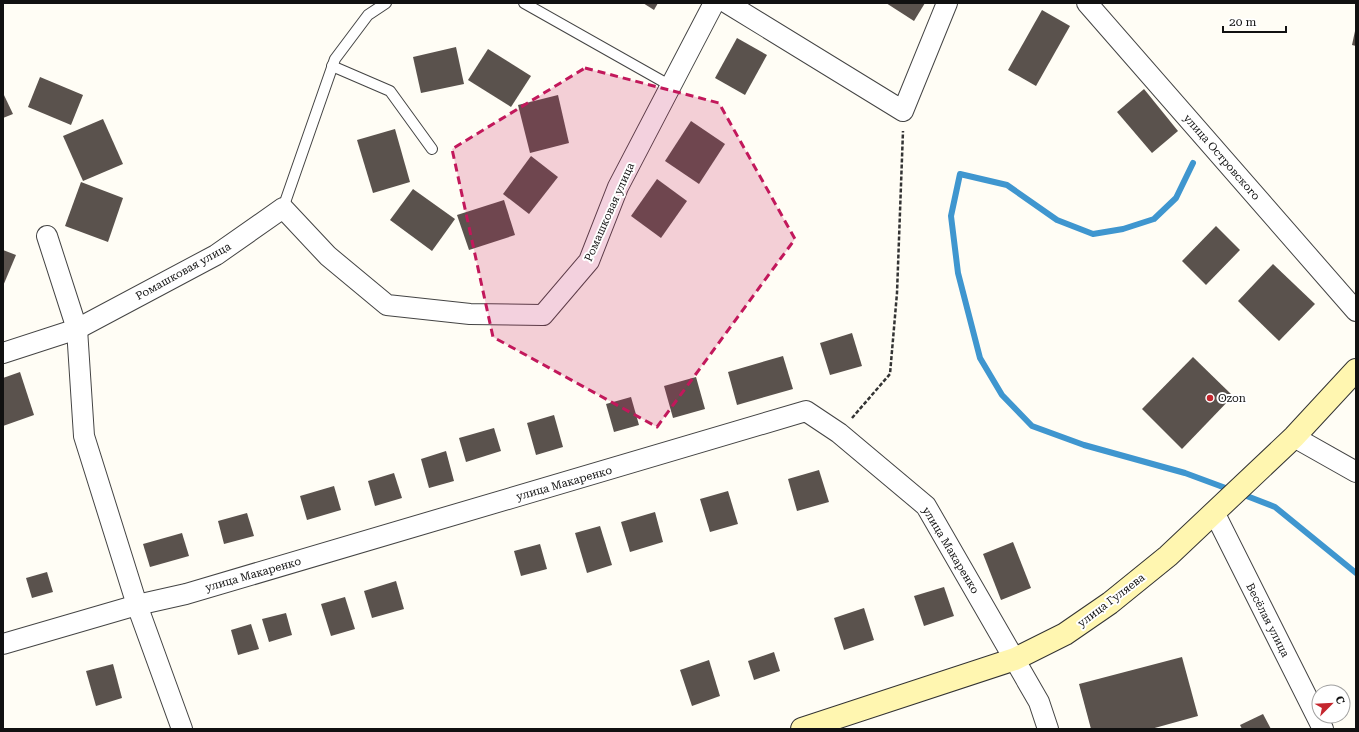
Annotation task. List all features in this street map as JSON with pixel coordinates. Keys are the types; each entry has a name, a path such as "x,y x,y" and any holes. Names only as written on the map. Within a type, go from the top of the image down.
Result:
{"main road":[{"name":"улица Гуляева","path":"802,729 1015,659 1065,634 1110,603 1168,556 1294,437 1356,370"}],"street":[{"name":"Ромашковая улица","path":"3,353 77,329 216,255 283,208 328,256 387,305 470,314 543,315 589,261 618,187 714,3"},
{"path":"726,3 903,111 947,3"},
{"name":"улица Островского","path":"1087,3 1356,312"},
{"path":"47,236 77,329 84,436 137,605 182,729"},
{"name":"улица Макаренко","path":"3,644 137,605 194,591 806,411 839,433 926,506 1039,702 1048,729"},
{"path":"1294,437 1356,472"},
{"name":"Весёлая улица","path":"1214,512 1323,729"}],"lane":[{"path":"283,208 335,59 368,15 386,3"},
{"path":"524,3 671,86"},
{"path":"332,66 390,91 432,149"}],"path":[{"path":"839,433 890,374 897,293 903,111"}],"highlighted area":[{"path":"585,68 719,103 795,239 657,427 493,337 452,149"}],"building":[{"path":"643,3 658,3 654,10"},
{"path":"886,3 925,3 914,21"},
{"path":"1042,10 1070,26 1036,86 1008,70"},
{"path":"1356,31 1356,46 1352,45"},
{"path":"737,38 767,55 745,95 715,78"},
{"path":"456,47 464,84 421,93 413,57"},
{"path":"488,49 531,76 511,107 468,80"},
{"path":"40,77 83,95 71,125 28,107"},
{"path":"1144,89 1178,131 1152,153 1117,112"},
{"path":"3,93 13,114 3,118"},
{"path":"558,95 569,143 530,153 518,105"},
{"path":"103,119 123,164 83,181 63,136"},
{"path":"691,121 725,144 699,184 665,161"},
{"path":"395,129 410,182 373,193 357,140"},
{"path":"531,156 558,177 529,214 503,194"},
{"path":"657,179 687,201 661,238 631,216"},
{"path":"81,182 123,198 108,242 65,226"},
{"path":"413,189 455,219 432,251 390,220"},
{"path":"504,200 515,235 469,250 457,215"},
{"path":"1216,226 1240,250 1206,285 1182,261"},
{"path":"3,250 16,255 3,286"},
{"path":"1273,264 1315,304 1279,341 1238,301"},
{"path":"852,333 862,366 830,375 820,343"},
{"path":"783,356 793,389 737,405 728,372"},
{"path":"1193,357 1233,396 1182,449 1142,409"},
{"path":"20,372 34,415 3,426 3,378"},
{"path":"696,377 705,409 673,418 664,386"},
{"path":"631,397 639,425 614,432 606,404"},
{"path":"554,415 563,447 536,455 527,423"},
{"path":"494,428 501,451 466,462 459,438"},
{"path":"446,451 454,481 429,488 421,459"},
{"path":"819,470 829,502 797,511 788,479"},
{"path":"394,473 402,498 375,506 368,481"},
{"path":"334,486 341,510 307,520 300,496"},
{"path":"728,491 738,524 710,532 700,499"},
{"path":"655,512 663,542 630,552 621,522"},
{"path":"247,513 254,536 224,544 218,521"},
{"path":"600,526 612,565 587,573 575,533"},
{"path":"182,533 189,556 150,567 143,544"},
{"path":"1013,542 1031,588 1001,600 983,554"},
{"path":"540,544 547,569 521,576 514,551"},
{"path":"47,572 53,592 32,598 26,578"},
{"path":"396,581 404,609 372,618 364,591"},
{"path":"944,587 954,616 924,626 914,596"},
{"path":"345,597 355,629 331,636 321,604"},
{"path":"864,608 874,640 844,650 834,618"},
{"path":"286,613 292,635 269,642 262,619"},
{"path":"251,624 259,649 238,655 231,630"},
{"path":"774,652 780,671 754,680 748,661"},
{"path":"1182,657 1198,716 1151,729 1091,729 1079,684"},
{"path":"709,660 720,696 692,706 680,670"},
{"path":"113,664 122,698 96,706 86,671"},
{"path":"1263,714 1271,729 1242,729 1240,725"}],"waterway":[{"path":"1193,163 1176,198 1154,219 1123,229 1093,234 1057,220 1007,185 960,174 951,216 958,273 980,358 1002,395 1032,426 1084,445 1185,473 1231,490"},
{"path":"1239,493 1275,507 1356,573"}],"place":[{"name":"Ozon","path":"1210,398"}]}
